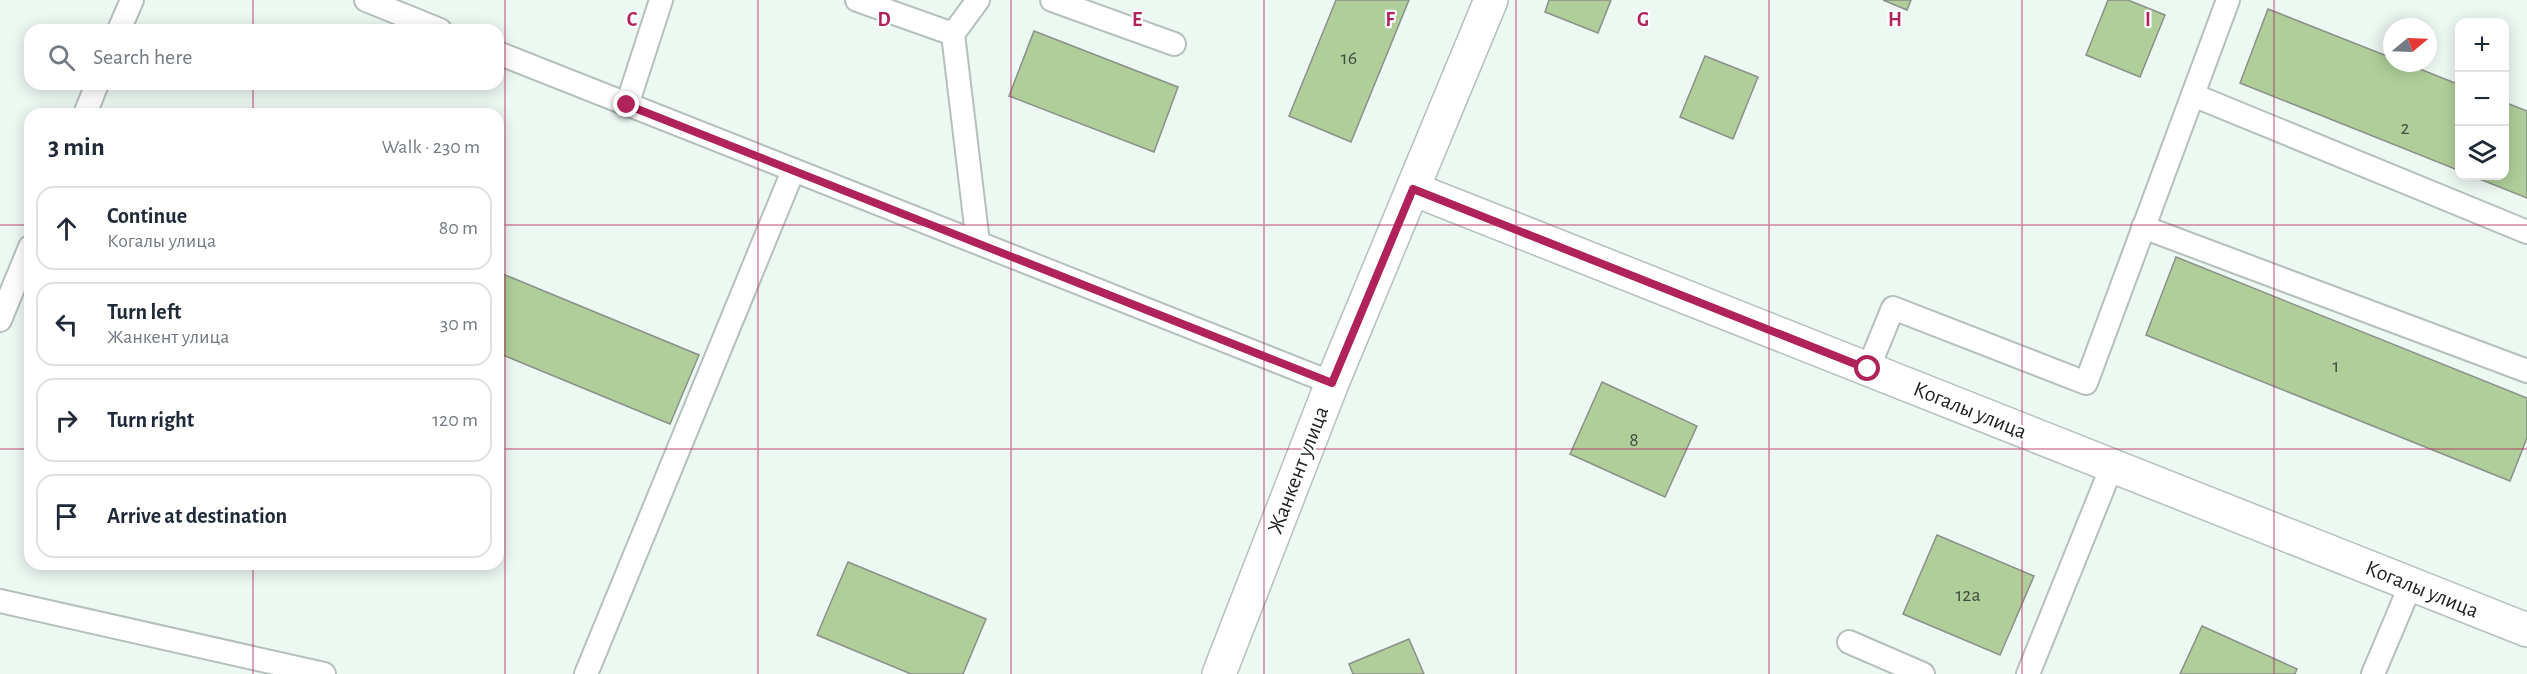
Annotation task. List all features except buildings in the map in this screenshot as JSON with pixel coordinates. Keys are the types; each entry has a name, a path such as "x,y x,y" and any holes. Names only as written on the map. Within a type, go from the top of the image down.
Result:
{"street":[{"name":"Жанкент улица","path":"1219,674 1332,383 1491,0"},
{"name":"Когалы улица","path":"1413,189 2411,584 2525,624"}],"lane":[{"path":"122,24 132,0"},
{"path":"366,0 425,24"},
{"path":"627,105 661,0"},
{"path":"857,0 953,34"},
{"path":"978,0 953,34 978,243"},
{"path":"1052,0 1174,44"},
{"path":"1868,369 1893,308 2086,383 2228,0"},
{"path":"504,55 1332,383"},
{"path":"87,108 95,90"},
{"path":"2193,95 2527,232"},
{"path":"586,674 793,171"},
{"path":"2143,227 2527,371"},
{"path":"0,320 24,262"},
{"path":"2031,673 2112,466"},
{"path":"2373,674 2411,584"},
{"path":"0,601 324,674"},
{"path":"1849,642 1923,674"}],"route":[{"path":"627,105 1332,383 1413,189 1868,369"}]}
